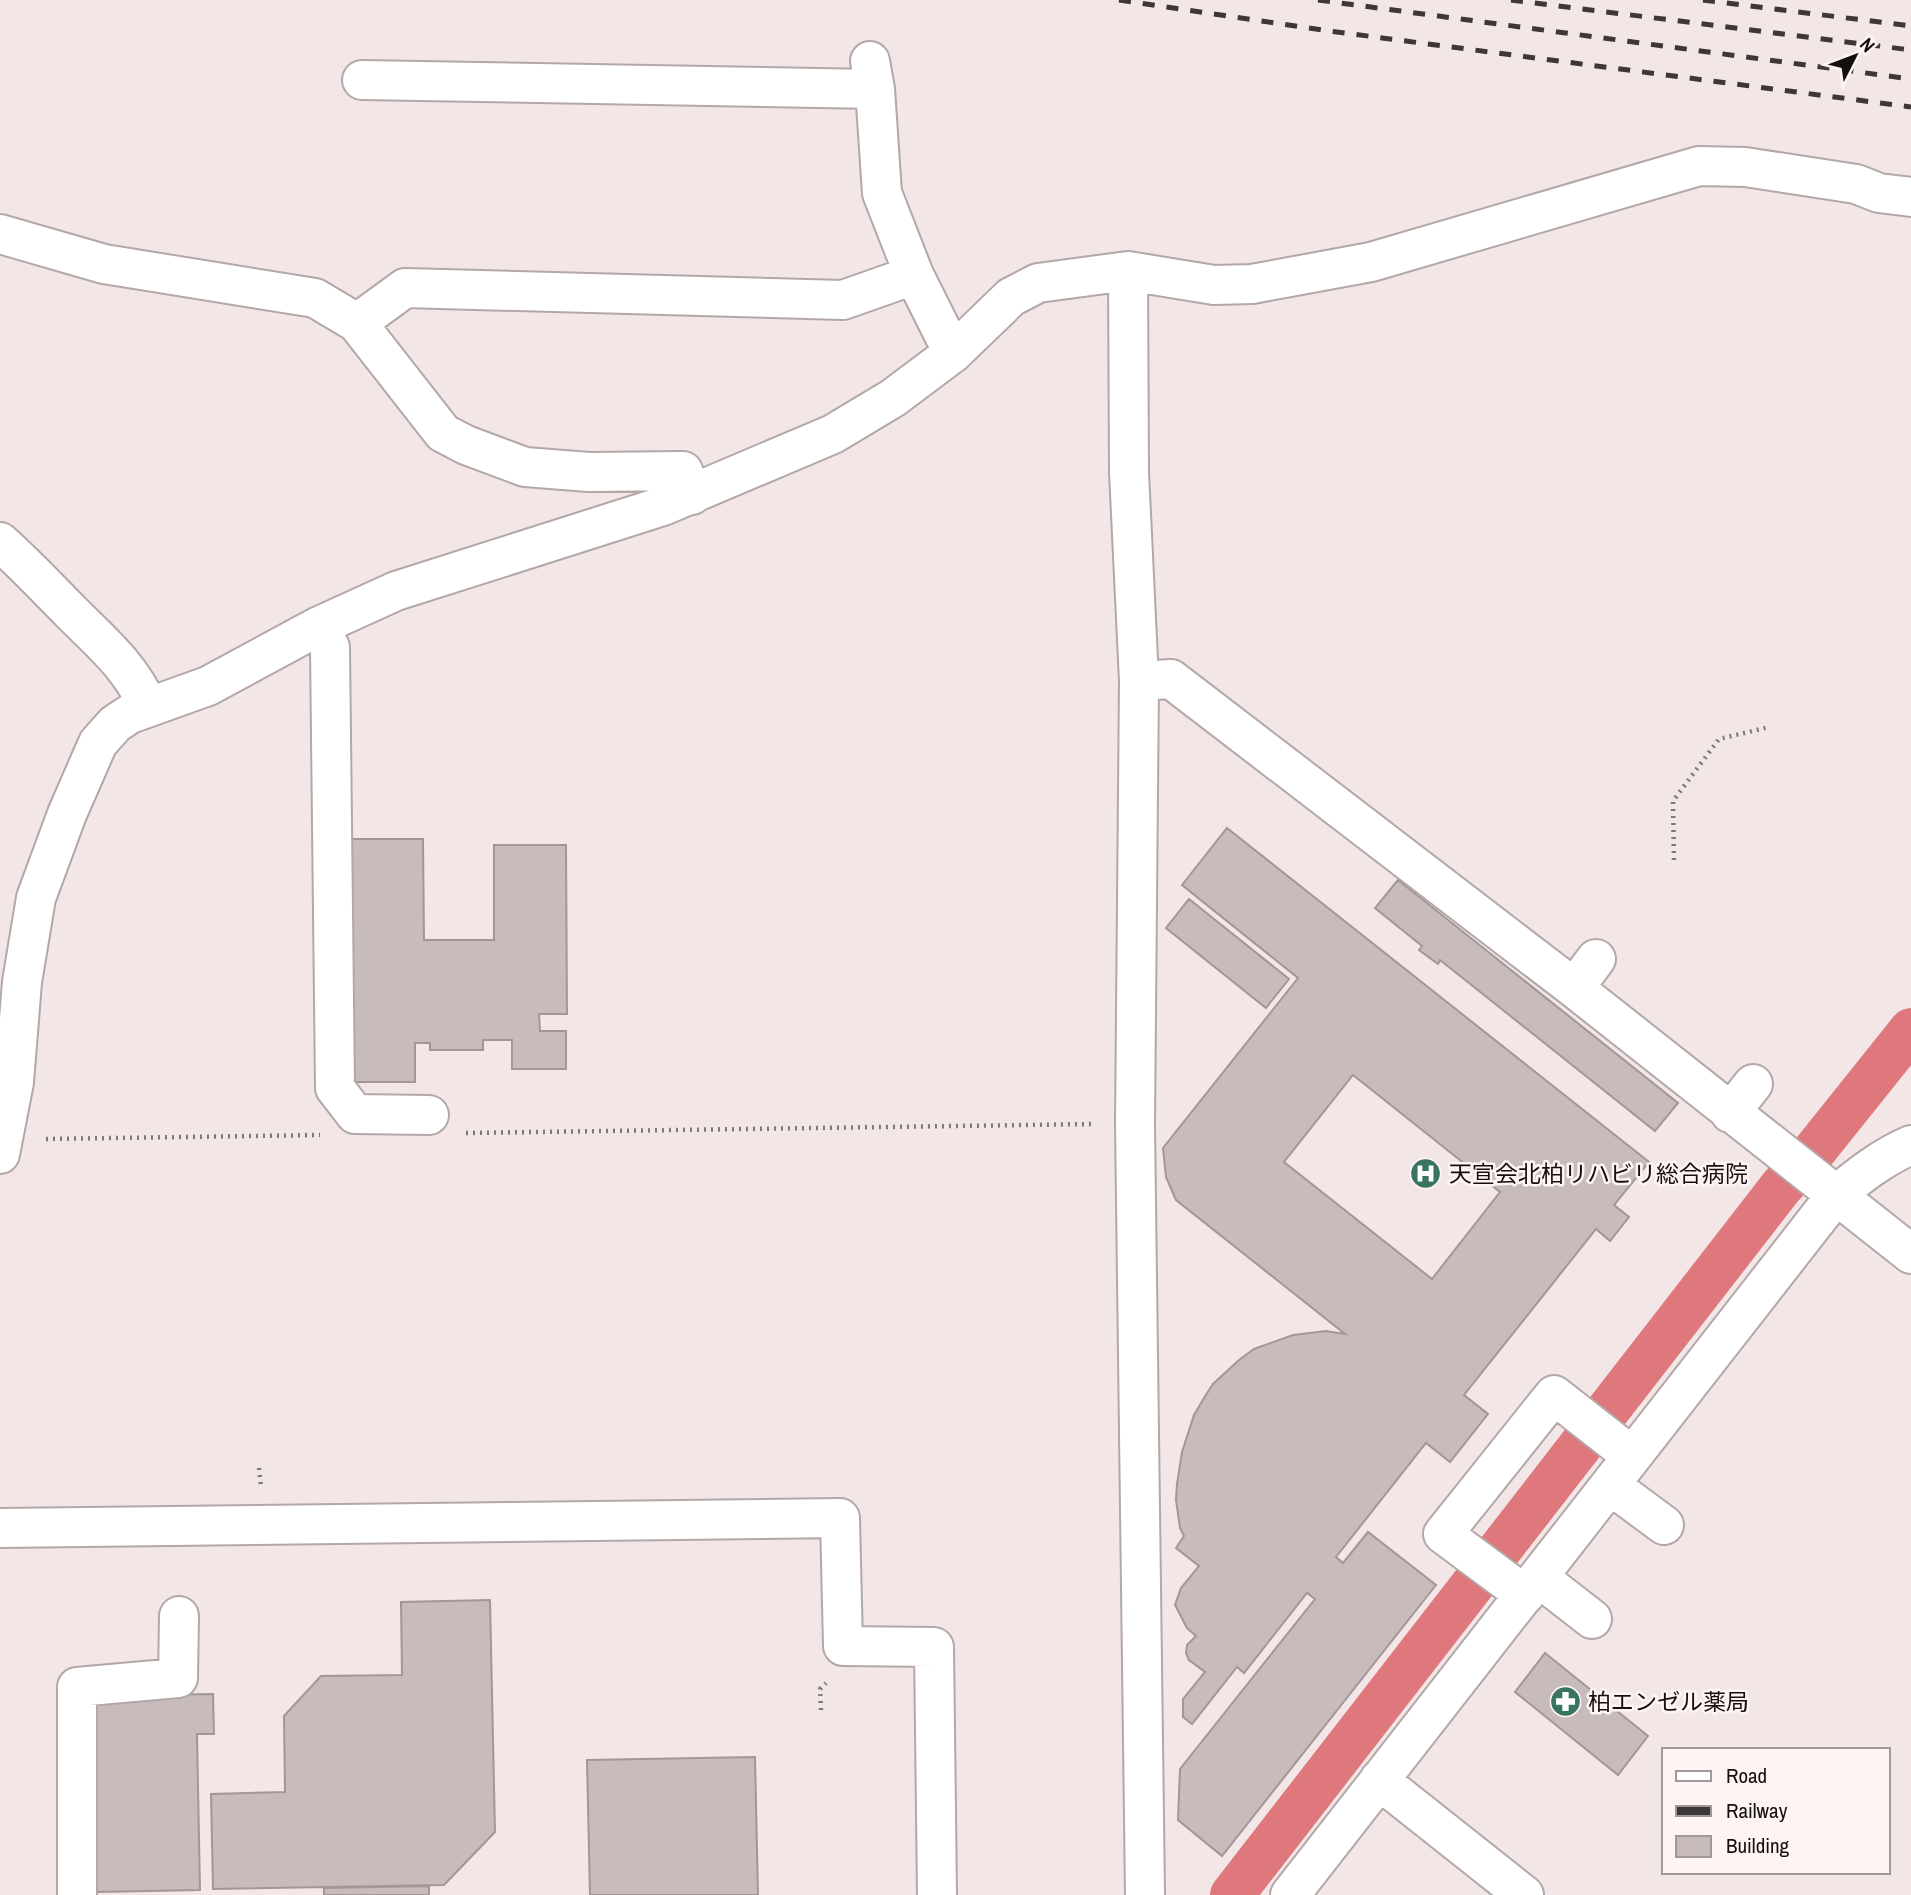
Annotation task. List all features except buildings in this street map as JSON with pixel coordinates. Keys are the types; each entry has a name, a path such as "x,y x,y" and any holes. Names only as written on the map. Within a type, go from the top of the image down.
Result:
{"street":[{"path":"362,80 873,75 882,193 914,275 953,353"},
{"path":"1,1147 13,1082 22,982 36,898 67,814 98,743 115,724 148,706 208,686 319,626 396,591 651,510 833,435 893,398 953,353 1011,297 1038,283 1128,271 1214,285 1252,284 1371,262 1699,166 1745,167 1856,184 1879,193 1911,197"},
{"path":"0,234 104,264 315,298 357,323 443,433 466,445 525,467 589,472 683,471 692,495"},
{"path":"1128,271 1129,472 1139,681 1135,1124 1145,1895"},
{"path":"357,323 405,288 843,300 914,275"},
{"path":"0,542 110,650 137,682 148,706"},
{"path":"319,626 330,647 335,1088 355,1114 445,1124"},
{"path":"1139,681 1171,679 1585,974 1742,1099 1836,1195 1911,1254"},
{"path":"1290,1895 1836,1195 1865,1171 1911,1145"},
{"path":"1592,1619 1443,1534 1554,1395 1664,1525"},
{"path":"0,1528 453,1511 840,1518 843,1646 906,1636 934,1647 937,1895"},
{"path":"77,1895 77,1687 178,1678 179,1616"},
{"path":"1379,1780 1524,1895"}],"path":[{"path":"1674,860 1673,801 1719,739 1769,727"},
{"path":"445,1124 1135,1124"},
{"path":"1,1147 332,1135"},
{"path":"259,1468 261,1477"},
{"path":"820,1689 821,1710"}],"waterway":[{"path":"1232,1895 1781,1187 1815,1150 1911,1030"}],"railway":[{"path":"1119,0 1329,31 1911,107"},
{"path":"1318,0 1911,79"},
{"path":"1511,0 1911,50"},
{"path":"1703,0 1911,26"}],"place":[{"name":"天宣会北柏リハビリ総合病院","path":"1426,1173"},
{"name":"柏エンゼル薬局","path":"1565,1701"}]}
